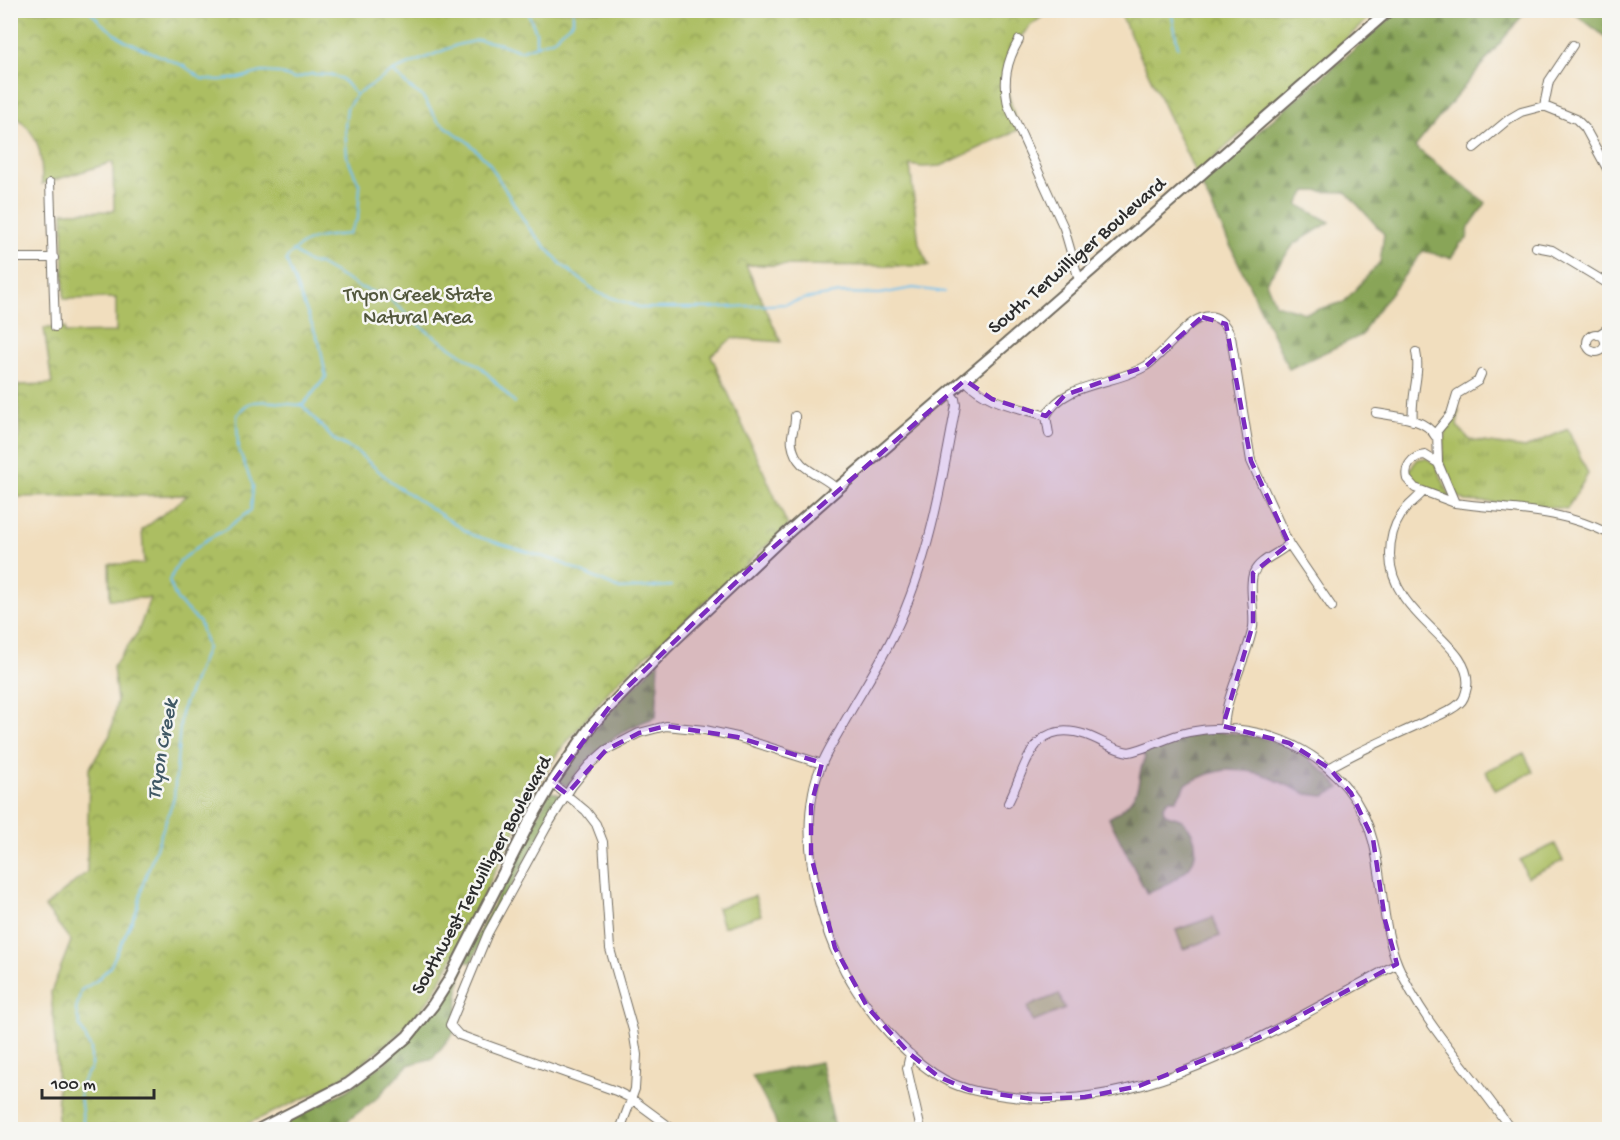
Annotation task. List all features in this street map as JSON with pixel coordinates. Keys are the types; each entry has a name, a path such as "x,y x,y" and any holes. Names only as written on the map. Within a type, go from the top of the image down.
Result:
{"main road":[{"name":"South Terwilliger Boulevard","path":"790,530 1389,10"},
{"name":"Southwest Terwilliger Boulevard","path":"258,1130 348,1084 373,1067 408,1036 433,1005 449,980 529,823 581,740 616,698 790,530"}],"street":[{"path":"1019,40 1007,67 1005,89 1008,105 1064,228 1079,280"},
{"path":"1544,106 1550,81 1573,45"},
{"path":"1474,148 1509,118 1544,106 1576,119 1585,128 1610,174"},
{"path":"50,183 55,327"},
{"path":"1536,247 1552,250 1610,285"},
{"path":"10,255 19,258 54,258"},
{"path":"1048,434 1046,416 1052,406 1065,395 1120,379 1146,366 1162,354 1191,323 1202,317 1215,318 1226,324 1231,338 1253,468 1289,544 1332,607"},
{"path":"1598,335 1610,327"},
{"path":"1413,421 1411,406 1418,366 1416,352"},
{"path":"1436,437 1440,425 1452,411 1455,396 1478,381 1481,374"},
{"path":"965,380 992,399 1046,416"},
{"path":"950,393 956,405 929,540 898,626 822,764 814,786 810,819 812,866 819,901 838,957 856,990 877,1018 910,1054 939,1077 962,1088 1007,1096 1049,1099 1085,1097 1152,1083 1180,1072 1258,1038 1397,964"},
{"path":"1376,413 1429,427 1436,437 1439,448 1438,463 1455,503"},
{"path":"795,416 791,437 796,457 807,470 823,477 837,489"},
{"path":"1438,463 1428,456 1422,455 1414,459 1407,468 1408,482 1423,492 1455,503 1559,514 1610,534"},
{"path":"1329,768 1461,703 1466,691 1467,673 1459,657 1414,612 1397,588 1392,574 1390,564 1392,535 1401,515 1423,492"},
{"path":"1224,728 1228,700 1250,640 1253,624 1254,600 1251,582 1253,573 1261,562 1278,554 1289,544"},
{"path":"674,1130 632,1099 459,1035 452,1028 451,1022 482,946 567,794 589,765 606,750 639,733 666,726 705,730 737,737 822,764"},
{"path":"1008,804 1028,757 1042,738 1064,730 1129,752 1189,732 1224,728 1266,734 1289,743 1329,768 1352,794 1368,824 1377,855 1385,920 1397,964 1414,999 1428,1021 1489,1097 1512,1130"},
{"path":"552,783 580,804 592,817 603,842 610,949 636,1047 637,1071 632,1099 620,1130"},
{"path":"910,1054 907,1068 921,1130"}],"highlighted area":[{"path":"1202,317 1226,324 1251,461 1289,544 1253,573 1253,624 1223,726 1289,743 1329,768 1351,793 1373,839 1385,920 1397,964 1258,1038 1139,1086 1085,1097 1032,1099 969,1090 939,1077 910,1054 868,1008 835,948 811,856 811,806 822,763 737,737 666,726 639,733 606,750 567,794 552,783 616,698 760,559 965,380 992,399 1046,416 1065,395 1146,366"}],"green space":[{"name":"Tryon Creek State Natural Area","path":"10,11 1050,11 1030,26 1018,40 1004,78 1018,130 941,166 910,165 919,244 929,266 746,265 781,342 733,338 711,355 788,526 612,687 557,754 534,792 430,999 398,1034 361,1065 322,1090 236,1129 58,1129 57,1067 51,992 71,941 45,907 87,872 89,769 110,735 117,701 113,667 138,632 150,598 110,599 109,564 144,564 142,530 188,495 11,497 11,440 19,438 18,385 52,384 44,328 65,328 65,333 116,332 116,298 64,299 63,212 114,211 113,162 42,184 40,152 37,143 28,127 11,113"},
{"path":"1119,11 1377,11 1196,174"},
{"path":"1399,11 1526,11 1415,147 1486,203 1469,227 1467,239 1460,244 1451,258 1423,251 1370,320 1362,335 1289,369 1200,182","holes":["1306,191 1346,192 1384,234 1380,262 1344,302 1305,313 1275,304 1266,282 1294,244 1330,222 1298,205"]},
{"path":"1575,11 1609,11 1607,38 1574,13"},
{"path":"1459,410 1457,426 1470,440 1525,448 1568,429 1588,474 1567,509 1466,501 1456,496 1442,466 1442,458 1446,425"},
{"path":"1426,458 1435,464 1451,498 1424,488 1414,481 1410,469 1418,459"},
{"path":"659,661 656,717 617,736 585,764 567,786 561,783 559,776 604,718"},
{"path":"1208,732 1247,735 1281,744 1312,761 1340,788 1324,796 1307,794 1262,774 1225,770 1187,783 1176,800 1168,800 1163,808 1165,814 1183,821 1193,834 1195,849 1192,863 1181,875 1147,894 1109,818 1127,805 1134,796 1145,758 1143,752 1177,738"},
{"path":"1524,753 1533,772 1495,790 1486,771"},
{"path":"552,792 562,796 484,935 471,963 465,960"},
{"path":"1555,844 1563,861 1527,877 1520,860"},
{"path":"755,896 761,915 723,927 717,908"},
{"path":"1213,917 1220,936 1183,949 1176,930"},
{"path":"461,969 455,1031 433,1058 408,1065 377,1098 337,1129 268,1130 346,1091 387,1061 449,989"},
{"path":"1059,994 1065,1009 1033,1022 1027,1007"},
{"path":"821,1062 835,1129 778,1129 752,1076"}],"waterway":[{"path":"89,10 101,23 125,41 184,66 202,79 239,78 262,72 278,73 294,79 311,74 331,75 342,79 356,95"},
{"path":"527,10 536,32 536,45"},
{"name":"Tryon Creek","path":"84,1130 79,1086 91,1068 91,1049 80,1026 76,1010 81,990 96,981 110,967 138,908 143,884 174,798 181,713 207,648 200,623 177,600 169,581 179,562 206,540 226,529 251,510 253,486 238,447 237,415 253,402 303,405 326,377 320,345 286,260 292,252 313,239 348,234 358,218 360,186 347,157 345,127 347,108 356,95 393,71 457,45 479,40 501,44 520,51 554,39 573,21 573,10"},
{"path":"1171,10 1178,47"},
{"path":"393,71 422,96 438,121 468,142 489,163 528,227 562,265 598,293 642,308 710,308 786,304 840,293 880,294 913,288 944,292"},
{"path":"293,251 309,263 319,264 359,287 387,297 428,332 482,368 515,403"},
{"path":"303,406 333,439 357,452 395,485 472,535 557,561 620,589 671,586"}]}
